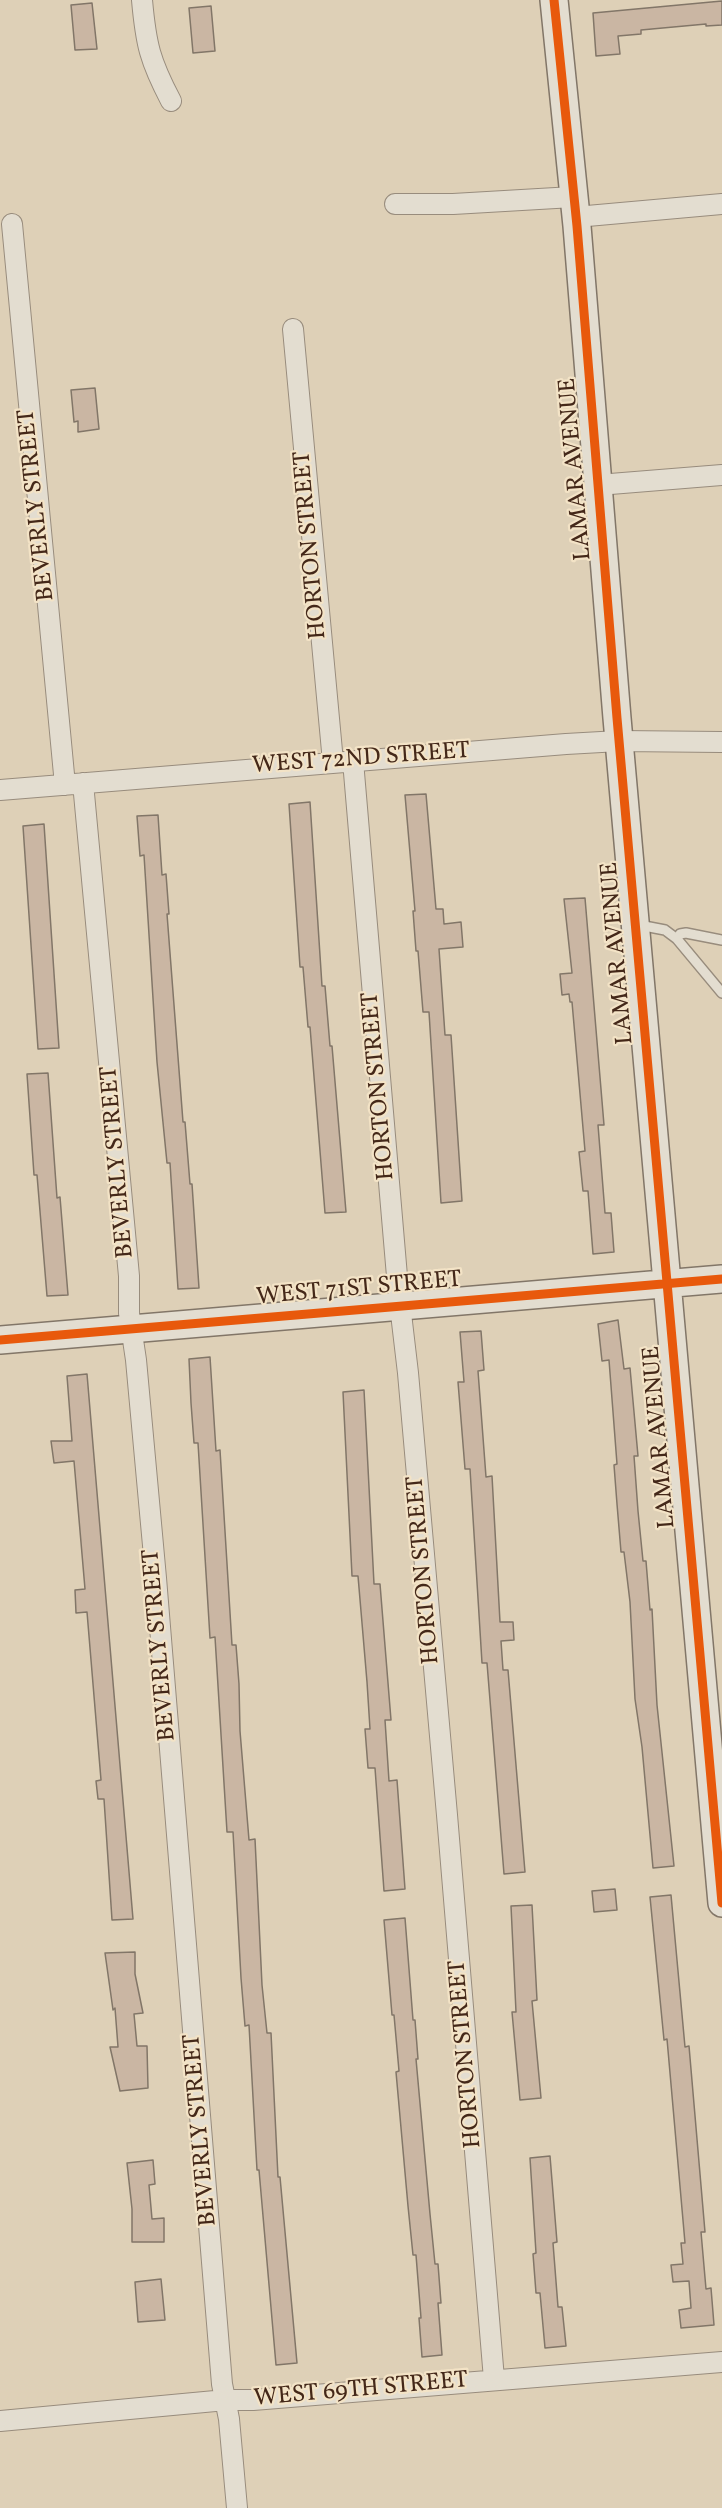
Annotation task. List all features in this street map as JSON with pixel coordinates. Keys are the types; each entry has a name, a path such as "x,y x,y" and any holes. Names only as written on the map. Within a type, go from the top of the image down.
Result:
{"street":[{"path":"142,0 146,42 151,61 171,101"},
{"name":"LAMAR AVENUE","path":"554,0 575,207 619,741 722,1903"},
{"path":"395,204 575,207 722,204"},
{"name":"BEVERLY STREET","path":"12,224 129,1276 129,1313 156,1578 222,2384 226,2400 237,2508"},
{"name":"HORTON STREET","path":"293,329 333,762"},
{"path":"598,485 722,475"},
{"name":"WEST 72ND STREET","path":"0,790 619,741 722,742"},
{"name":"HORTON STREET","path":"353,761 449,1839 494,2379"},
{"name":"WEST 71ST STREET","path":"0,1340 722,1279"},
{"name":"WEST 69TH STREET","path":"0,2421 226,2400 253,2400 722,2362"}],"lane":[{"path":"636,924 665,930 677,939 722,993"},
{"path":"677,939 680,934 686,933 722,940"}],"building":[{"path":"722,1 722,25 706,26 706,24 641,30 641,34 618,36 620,54 596,56 593,13"},
{"path":"92,3 97,49 75,50 71,5"},
{"path":"211,6 215,51 193,53 189,8"},
{"path":"95,388 99,429 78,432 78,421 74,422 71,390"},
{"path":"426,794 436,909 443,909 444,924 461,922 463,947 439,949 445,1035 451,1035 462,1201 441,1203 429,1012 423,1012 418,951 416,951 413,911 415,911 405,795"},
{"path":"310,802 322,986 325,986 330,1046 332,1046 346,1212 325,1213 310,1027 308,1027 303,967 300,967 289,804"},
{"path":"158,815 162,875 166,874 183,1122 185,1122 190,1184 192,1184 199,1288 178,1289 170,1163 167,1163 157,1062 144,855 140,856 137,816"},
{"path":"44,824 59,1048 38,1049 23,826"},
{"path":"585,898 604,1125 598,1125 605,1213 611,1213 614,1252 593,1254 588,1191 583,1191 579,1152 585,1151 572,1002 570,1002 569,994 562,995 560,974 572,973 564,899"},
{"path":"48,1073 57,1198 60,1197 68,1295 47,1296 37,1175 34,1175 27,1074"},
{"path":"618,1320 624,1369 630,1368 638,1456 634,1456 638,1511 643,1561 646,1561 650,1610 652,1609 657,1705 674,1866 653,1868 642,1747 635,1699 630,1602 624,1552 621,1552 609,1360 602,1361 598,1324"},
{"path":"481,1331 484,1370 478,1371 486,1477 492,1476 500,1622 513,1622 514,1640 501,1641 503,1670 508,1670 525,1872 504,1874 487,1663 482,1663 470,1469 465,1469 458,1382 464,1382 460,1332"},
{"path":"210,1357 216,1451 220,1450 232,1645 236,1645 249,1840 255,1839 262,1985 267,2033 271,2033 278,2177 280,2177 297,2363 276,2365 259,2170 257,2170 249,2025 245,2026 241,1978 233,1832 227,1832 215,1637 210,1638 198,1443 194,1443 191,1403 189,1359"},
{"path":"87,1374 133,1919 112,1920 104,1799 98,1799 96,1781 101,1780 87,1612 76,1613 75,1590 85,1589 74,1461 54,1463 51,1441 72,1441 67,1376"},
{"path":"364,1390 374,1584 380,1584 391,1720 385,1720 389,1781 397,1780 405,1889 384,1891 375,1768 368,1768 365,1729 370,1729 358,1576 352,1576 343,1392"},
{"path":"615,1889 617,1910 594,1912 592,1891"},
{"path":"671,1895 685,2047 689,2046 705,2232 701,2232 706,2289 711,2288 714,2325 681,2328 679,2310 691,2308 689,2281 673,2282 671,2265 683,2264 681,2243 685,2243 667,2039 664,2040 650,1897"},
{"path":"532,1905 537,2000 532,2001 541,2098 520,2100 512,2012 516,2012 511,1906"},
{"path":"405,1918 430,2214 435,2264 438,2264 441,2303 438,2303 442,2355 422,2357 416,2255 413,2255 408,2206 396,2072 399,2071 384,1920"},
{"path":"135,1952 135,1974 143,2013 134,2014 137,2046 147,2046 148,2088 120,2091 110,2047 118,2047 115,2008 113,2010 105,1953"},
{"path":"550,2156 557,2242 553,2243 558,2307 562,2307 566,2346 545,2348 540,2293 536,2293 530,2158"},
{"path":"153,2160 155,2184 149,2185 152,2219 164,2218 164,2242 132,2242 132,2209 127,2163"},
{"path":"161,2279 165,2320 138,2322 135,2282"}],"cycle path":[{"path":"554,0 577,226 617,718 722,1903"},
{"path":"0,1340 722,1279"}]}
